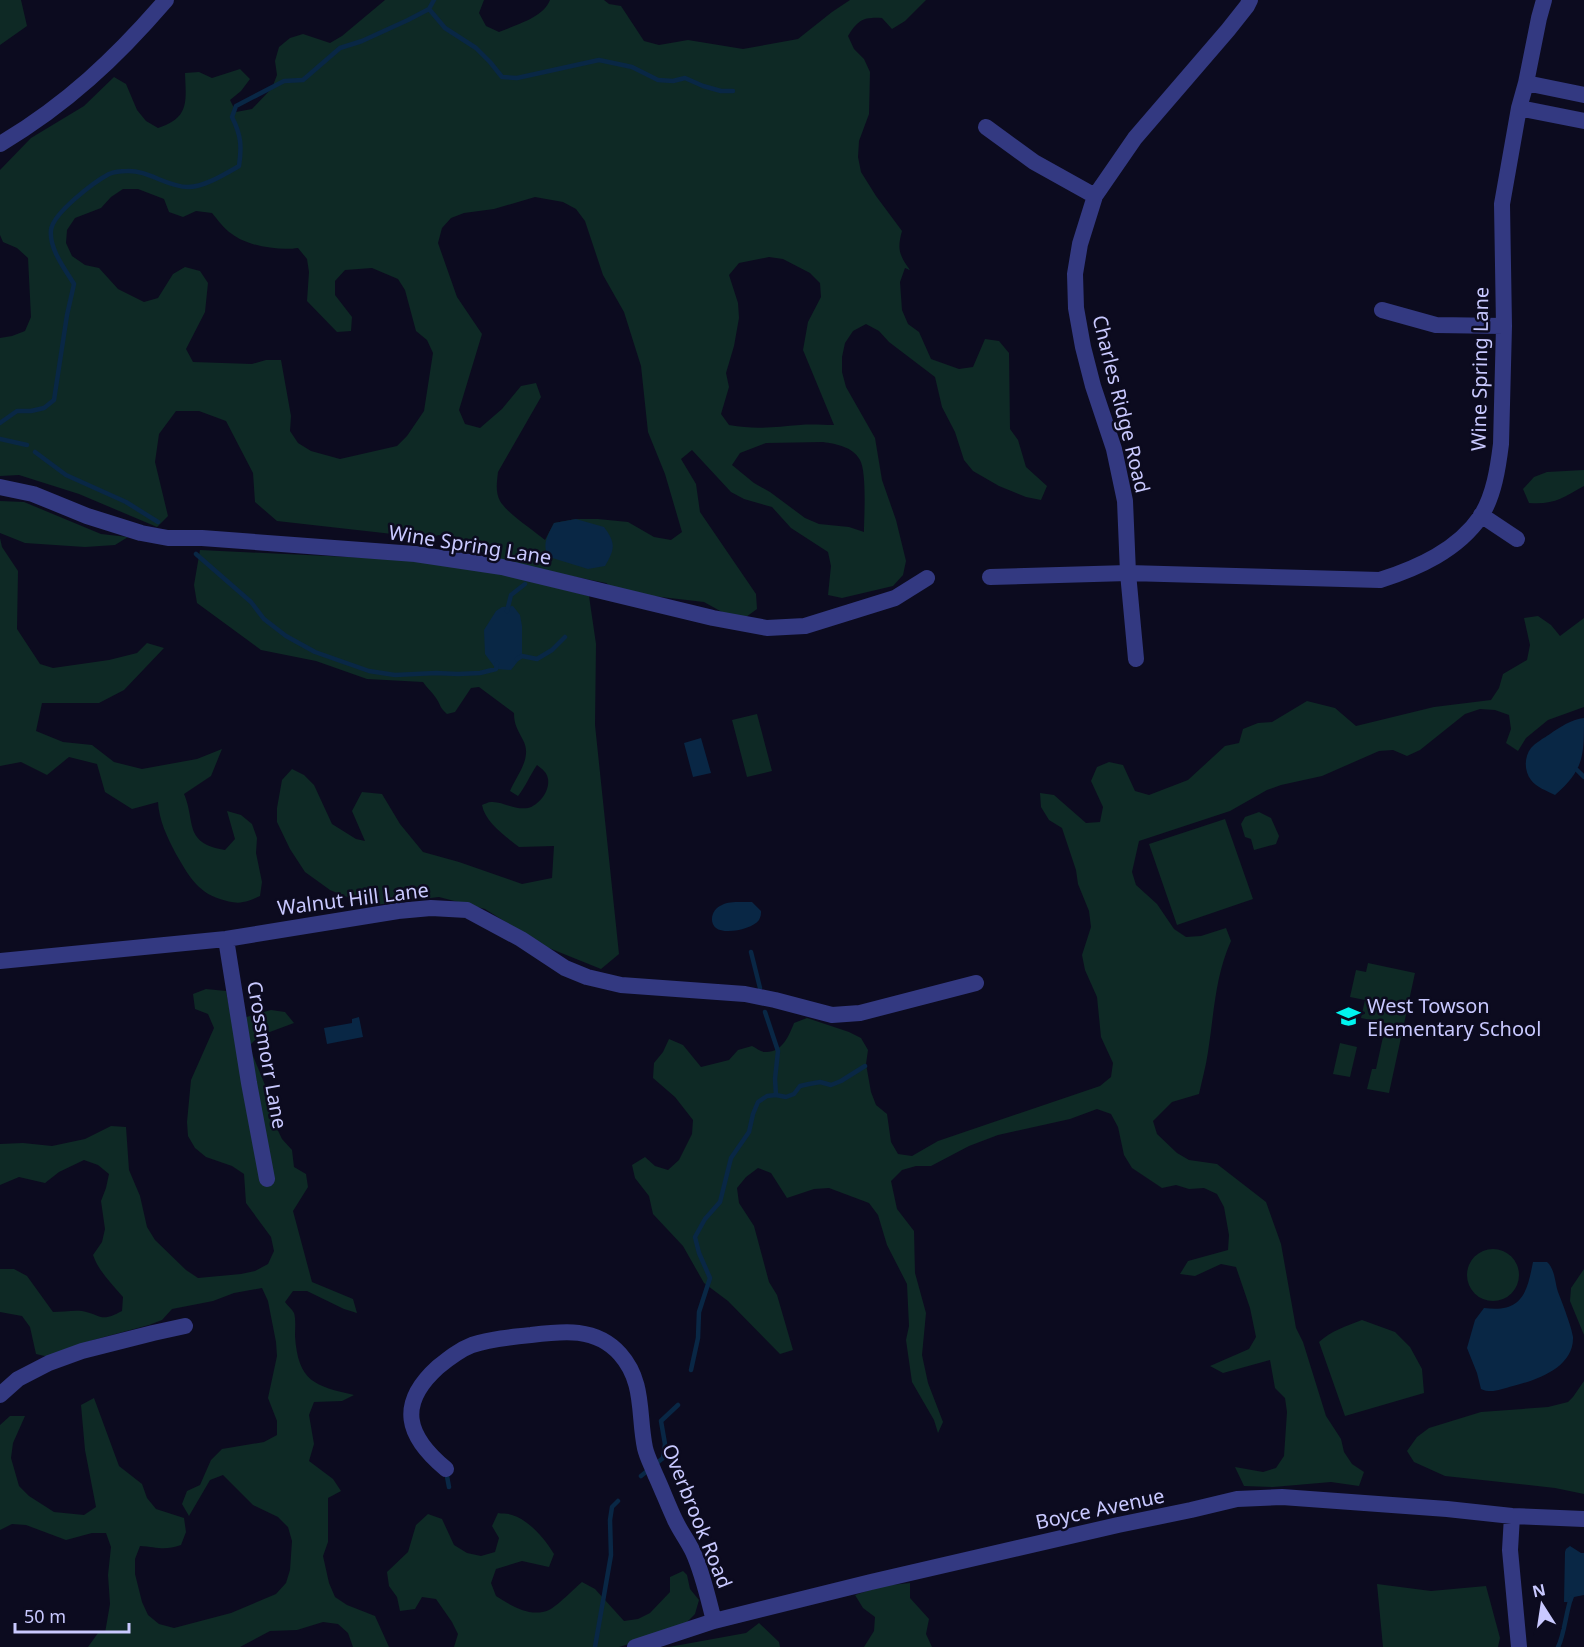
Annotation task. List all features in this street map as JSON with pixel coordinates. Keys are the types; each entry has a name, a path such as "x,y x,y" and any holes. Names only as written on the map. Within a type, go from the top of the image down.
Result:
{"street":[{"path":"0,144 48,112 89,79 130,41 166,0"},
{"name":"Charles Ridge Road","path":"1136,659 1128,573 1125,501 1114,449 1083,347 1076,308 1075,274 1080,244 1095,196 1135,138 1228,30 1250,0"},
{"name":"Wine Spring Lane","path":"990,577 1128,573 1380,580 1400,574 1440,554 1456,542 1481,515 1499,464 1504,326 1502,204 1519,108 1544,0"},
{"path":"1526,82 1584,95"},
{"path":"1519,108 1584,121"},
{"path":"986,127 1034,162 1095,196"},
{"path":"1382,310 1436,325 1504,326"},
{"name":"Wine Spring Lane","path":"0,487 33,494 87,516 141,533 168,538 202,538 415,554 502,567 713,618 767,628 806,626 895,598 927,578"},
{"path":"1481,515 1517,539"},
{"name":"Walnut Hill Lane","path":"0,961 170,946 431,908 467,910 521,939 565,968 587,977 621,985 745,994 832,1015 860,1013 976,983"},
{"name":"Crossmorr Lane","path":"226,939 267,1179"},
{"path":"0,1395 18,1379 82,1351 184,1326"},
{"name":"Overbrook Road","path":"446,1469 420,1444 411,1413 414,1398 421,1384 451,1356 471,1346 499,1339 563,1331 584,1333 597,1338 618,1352 634,1376 640,1397 641,1427 646,1452 676,1521 692,1550 706,1586 714,1621"},
{"name":"Boyce Avenue","path":"635,1647 714,1621 920,1570 1237,1499 1282,1497 1512,1516 1584,1519"},
{"path":"1512,1516 1510,1550 1520,1647"}],"green space":[{"path":"0,0 21,0 27,26 0,45"},
{"path":"385,0 484,0 479,13 486,26 499,32 535,16 550,0 604,0 609,4 621,6 644,41 659,45 688,40 743,49 798,39 850,0 926,0 905,21 892,29 882,18 870,18 858,23 848,36 870,72 869,114 859,141 858,157 861,172 902,231 900,252 910,270 905,268 900,282 902,310 908,324 919,332 931,359 959,369 973,367 985,339 999,341 1009,353 1010,429 1018,440 1026,467 1047,486 1041,500 1026,497 999,486 973,471 964,460 955,432 942,407 935,377 889,342 879,331 866,324 853,331 845,343 842,372 846,387 875,438 882,480 896,520 906,561 903,575 893,586 842,598 828,595 831,566 828,552 791,528 772,507 744,499 731,492 692,450 681,459 696,484 700,512 756,594 757,609 746,617 731,617 704,602 618,592 606,583 515,565 439,535 428,538 277,521 255,502 253,473 226,421 199,411 176,411 159,434 155,462 168,516 157,527 79,494 19,475 0,476 0,338 25,331 31,317 28,258 17,248 3,242 0,235 0,170 31,138 84,106 114,77 126,84 137,110 146,121 158,128 181,114 186,92 185,73 199,72 212,78 240,69 250,79 230,100 236,112 252,109 272,88 277,75 275,61 279,47 290,38 303,34 330,43 342,36","holes":["123,189 138,189 164,199 169,212 183,217 196,211 212,213 229,232 246,242 273,248 298,248 307,259 309,272 307,301 337,332 351,331 352,317 335,295 335,281 345,270 372,268 398,279 405,290 416,331 427,340 433,353 424,411 407,436 397,446 340,459 311,451 298,443 290,431 291,416 281,360 266,360 252,364 193,362 186,349 205,312 208,283 200,271 185,267 173,274 158,298 144,302 118,289 99,268 85,265 72,256 66,243 67,230 75,218 101,208","535,197 563,202 576,209 585,221 603,275 624,312 641,366 648,432 665,474 682,532 671,540 654,537 628,522 598,519 576,519 554,523 545,540 514,516 498,498 498,472 541,397 536,383 521,386 502,409 480,428 465,424 459,410 482,334 457,297 438,243 442,228 451,218 464,213 494,209","769,257 783,259 810,273 820,283 821,297 808,322 803,350 834,425 739,427 729,425 721,414 729,387 726,373 739,318 738,303 729,275 739,263","823,442 839,445 853,452 860,460 864,474 864,532 849,527 819,524 805,518 732,465 740,453 766,443"]},
{"path":"1584,470 1584,486 1552,502 1529,503 1523,489 1534,477 1547,472"},
{"path":"0,501 24,502 101,534 128,537 115,545 85,547 25,543 0,533"},
{"path":"0,538 2,547 18,571 17,629 40,664 53,668 109,660 137,653 147,643 164,648 124,690 99,703 42,703 36,731 63,742 92,745 114,762 142,769 197,759 222,749 211,776 184,794 193,830 203,842 225,850 235,839 227,811 241,815 252,824 257,838 256,853 262,882 260,896 240,903 220,899 205,892 184,868 176,854 164,828 158,802 132,809 105,792 97,764 69,757 47,775 21,762 0,766"},
{"path":"200,550 412,560 486,570 589,596 596,644 595,725 619,954 601,969 544,946 485,909 439,897 413,900 410,897 403,902 372,905 330,890 305,872 290,849 277,822 282,780 292,769 304,775 314,785 332,824 356,839 365,841 352,811 362,792 382,794 400,824 423,852 522,884 552,878 554,846 519,847 491,823 482,805 495,802 517,808 528,808 540,801 545,793 548,784 547,777 537,765 518,796 510,791 525,760 526,747 514,713 479,687 471,688 455,712 447,714 423,682 367,679 316,661 261,650 197,603 194,585"},
{"path":"1538,616 1551,625 1560,636 1584,618 1584,707 1548,720 1526,738 1518,751 1506,743 1511,729 1509,715 1495,710 1480,709 1465,714 1420,750 1407,756 1393,750 1379,751 1322,776 1267,790 1230,811 1139,841 1132,872 1136,885 1157,904 1174,929 1186,937 1201,936 1226,928 1231,941 1218,981 1199,1094 1172,1102 1153,1121 1157,1134 1177,1153 1189,1160 1217,1164 1266,1202 1281,1244 1296,1328 1303,1342 1326,1416 1341,1439 1344,1452 1352,1464 1364,1472 1359,1486 1331,1482 1273,1487 1244,1486 1235,1467 1263,1472 1276,1468 1284,1456 1287,1412 1285,1398 1275,1388 1270,1360 1223,1373 1210,1366 1249,1349 1256,1337 1250,1308 1236,1267 1221,1264 1195,1276 1180,1274 1188,1261 1228,1250 1229,1235 1224,1207 1217,1194 1204,1188 1189,1189 1176,1185 1162,1188 1132,1168 1124,1155 1118,1127 1111,1114 1097,1109 1070,1119 998,1135 969,1146 931,1166 916,1166 902,1170 891,1181 897,1209 914,1231 915,1273 926,1313 922,1355 928,1383 943,1422 938,1433 934,1420 912,1382 906,1340 909,1326 907,1284 887,1245 878,1215 869,1203 829,1188 814,1189 787,1198 771,1173 758,1168 737,1188 739,1203 754,1226 769,1282 777,1295 793,1350 780,1354 728,1301 704,1283 683,1246 653,1214 649,1196 635,1178 632,1165 645,1157 655,1166 668,1170 679,1160 692,1134 693,1120 675,1097 653,1078 654,1063 663,1052 669,1039 683,1045 701,1067 729,1060 738,1050 752,1046 763,1052 776,1050 787,1038 794,1023 807,1018 849,1032 861,1038 868,1050 866,1064 871,1092 876,1105 887,1114 891,1142 898,1154 912,1156 938,1141 1100,1086 1111,1077 1113,1063 1101,1037 1097,997 1085,970 1082,955 1091,927 1089,911 1078,884 1076,870 1062,828 1049,820 1041,807 1040,793 1054,795 1086,823 1100,822 1103,807 1091,781 1097,767 1109,762 1123,765 1135,791 1149,795 1188,780 1225,746 1239,743 1243,729 1258,723 1272,722 1307,701 1335,708 1356,726 1434,707 1491,700 1499,688 1503,674 1527,660 1530,645 1524,618"},
{"path":"757,714 772,771 747,777 732,720"},
{"path":"1259,812 1271,818 1279,836 1276,844 1254,850 1251,839 1245,837 1241,824 1245,817"},
{"path":"1225,819 1253,899 1177,925 1149,844"},
{"path":"1368,963 1415,973 1389,1093 1367,1089 1372,1069 1376,1069 1386,1023 1361,1018 1365,1000 1350,997 1356,970 1366,972"},
{"path":"206,989 226,991 264,1183 243,1018 271,1010 285,1012 294,1023 259,1036 249,1046 265,1085 270,1114 282,1139 292,1150 294,1167 306,1174 308,1187 293,1211 312,1282 353,1299 357,1313 307,1291 293,1291 285,1302 294,1313 297,1351 305,1373 319,1385 354,1395 342,1401 314,1402 309,1415 314,1444 309,1461 333,1479 341,1491 328,1498 328,1542 323,1556 329,1583 335,1597 347,1605 375,1616 389,1647 353,1647 348,1633 338,1624 323,1622 297,1630 270,1631 240,1647 88,1647 98,1633 105,1633 110,1604 108,1575 111,1547 106,1533 92,1533 66,1540 26,1525 12,1524 0,1530 0,1425 10,1416 25,1416 13,1443 11,1458 19,1486 29,1496 54,1512 84,1515 96,1507 85,1450 81,1405 94,1398 119,1466 142,1484 147,1498 156,1509 184,1518 186,1532 181,1545 165,1548 140,1546 135,1559 135,1574 148,1615 159,1624 174,1628 231,1613 276,1594 286,1583 290,1570 292,1541 288,1527 278,1517 253,1505 223,1475 210,1480 189,1516 182,1504 187,1491 200,1485 211,1460 222,1449 264,1442 277,1435 277,1421 268,1398 277,1356 276,1342 268,1301 262,1288 172,1309 162,1320 93,1340 49,1357 36,1354 30,1327 22,1316 0,1312 0,1269 14,1269 27,1276 53,1312 82,1311 109,1317 122,1311 123,1297 102,1272 93,1255 102,1242 105,1229 101,1201 109,1174 98,1165 84,1160 59,1172 45,1183 19,1177 0,1185 0,1144 23,1143 52,1146 85,1139 111,1126 126,1127 129,1170 140,1196 147,1227 155,1240 186,1270 198,1278 241,1274 255,1271 268,1264 274,1251 271,1237 246,1203 244,1174 232,1166 206,1157 195,1148 188,1136 191,1080 214,1028 208,1014 195,1009 193,994"},
{"path":"1340,1043 1357,1047 1350,1077 1333,1074"},
{"path":"1493,1249 1503,1251 1511,1257 1517,1265 1519,1275 1517,1285 1511,1293 1503,1299 1493,1301 1483,1299 1475,1293 1469,1285 1467,1275 1469,1265 1475,1257 1483,1251"},
{"path":"1584,1269 1584,1335 1570,1301 1571,1288"},
{"path":"1362,1320 1395,1332 1410,1347 1422,1369 1424,1393 1345,1416 1319,1342 1334,1332"},
{"path":"1584,1381 1584,1494 1555,1488 1445,1476 1414,1462 1407,1451 1417,1437 1429,1428 1481,1412 1548,1407 1568,1402"},
{"path":"498,1513 510,1514 524,1521 541,1536 554,1554 549,1567 522,1561 496,1569 491,1583 496,1596 515,1607 535,1613 549,1610 582,1582 595,1589 624,1621 638,1619 650,1613 670,1592 670,1577 683,1571 687,1575 690,1589 699,1600 695,1614 673,1631 619,1647 454,1647 458,1634 436,1599 422,1597 415,1609 400,1611 397,1597 389,1586 387,1572 408,1552 416,1525 428,1514 442,1519 454,1545 467,1553 481,1556 495,1552 499,1538 492,1526"},
{"path":"910,1583 910,1598 929,1619 926,1634 932,1647 864,1647 874,1631 875,1617 863,1608 855,1595 882,1586"},
{"path":"1377,1584 1431,1591 1486,1586 1500,1638 1498,1647 1383,1647"},
{"path":"759,1623 779,1642 780,1647 669,1647 746,1633"}],"water":[{"path":"576,519 604,527 608,533 613,546 605,566 588,569 549,557 545,544 554,523"},
{"path":"513,606 520,615 522,626 522,656 511,670 496,669 485,654 484,630 496,611 502,607"},
{"path":"1584,718 1584,743 1577,770 1555,795 1542,789 1531,780 1526,768 1527,756 1531,748 1562,726"},
{"path":"701,738 711,773 693,777 684,743"},
{"path":"752,902 761,911 761,915 759,920 751,926 726,931 716,928 712,922 716,909 726,903"},
{"path":"359,1017 363,1037 327,1044 324,1028 352,1023 352,1019"},
{"path":"1533,1262 1547,1262 1552,1268 1573,1337 1572,1348 1561,1365 1542,1376 1497,1390 1481,1389 1467,1348 1475,1320 1484,1308 1497,1309 1515,1304 1525,1291"},
{"path":"1570,1546 1584,1553 1584,1595 1574,1597 1572,1602 1564,1602 1565,1552"}],"waterway":[{"path":"0,423 17,411 44,408 54,400 74,284 52,244 51,230 53,223 66,207 94,184 115,172 135,171 188,187 227,173 239,166 240,159 239,135 232,117 236,106 284,81 303,80 340,48 362,41 408,20 429,9 434,0"},
{"path":"429,9 445,28 476,48 502,77 517,78 599,60 632,67 658,80 673,81 685,78 721,91 733,91"},
{"path":"0,439 27,445"},
{"path":"35,452 66,475 126,502 158,522"},
{"path":"196,554 251,602 264,619 286,636 315,652 369,671 395,675 480,673 496,669 497,663"},
{"path":"507,611 511,595 525,584"},
{"path":"517,659 522,656 537,659 552,650 565,637"},
{"path":"1577,770 1584,777"},
{"path":"751,952 760,988"},
{"path":"765,1012 778,1051 776,1095"},
{"path":"691,1370 698,1338 699,1312 710,1278 695,1237 705,1219 720,1202 731,1158 749,1132 758,1102 767,1096 786,1097 794,1094 800,1086 820,1082 831,1085 865,1066"},
{"path":"641,1476 663,1458 665,1444 661,1421 678,1405"},
{"path":"446,1471 449,1487"},
{"path":"595,1647 611,1555 612,1507 618,1501"},
{"path":"1558,1647 1571,1598"}],"place":[{"name":"West Towson Elementary School","path":"1349,1017"}]}
